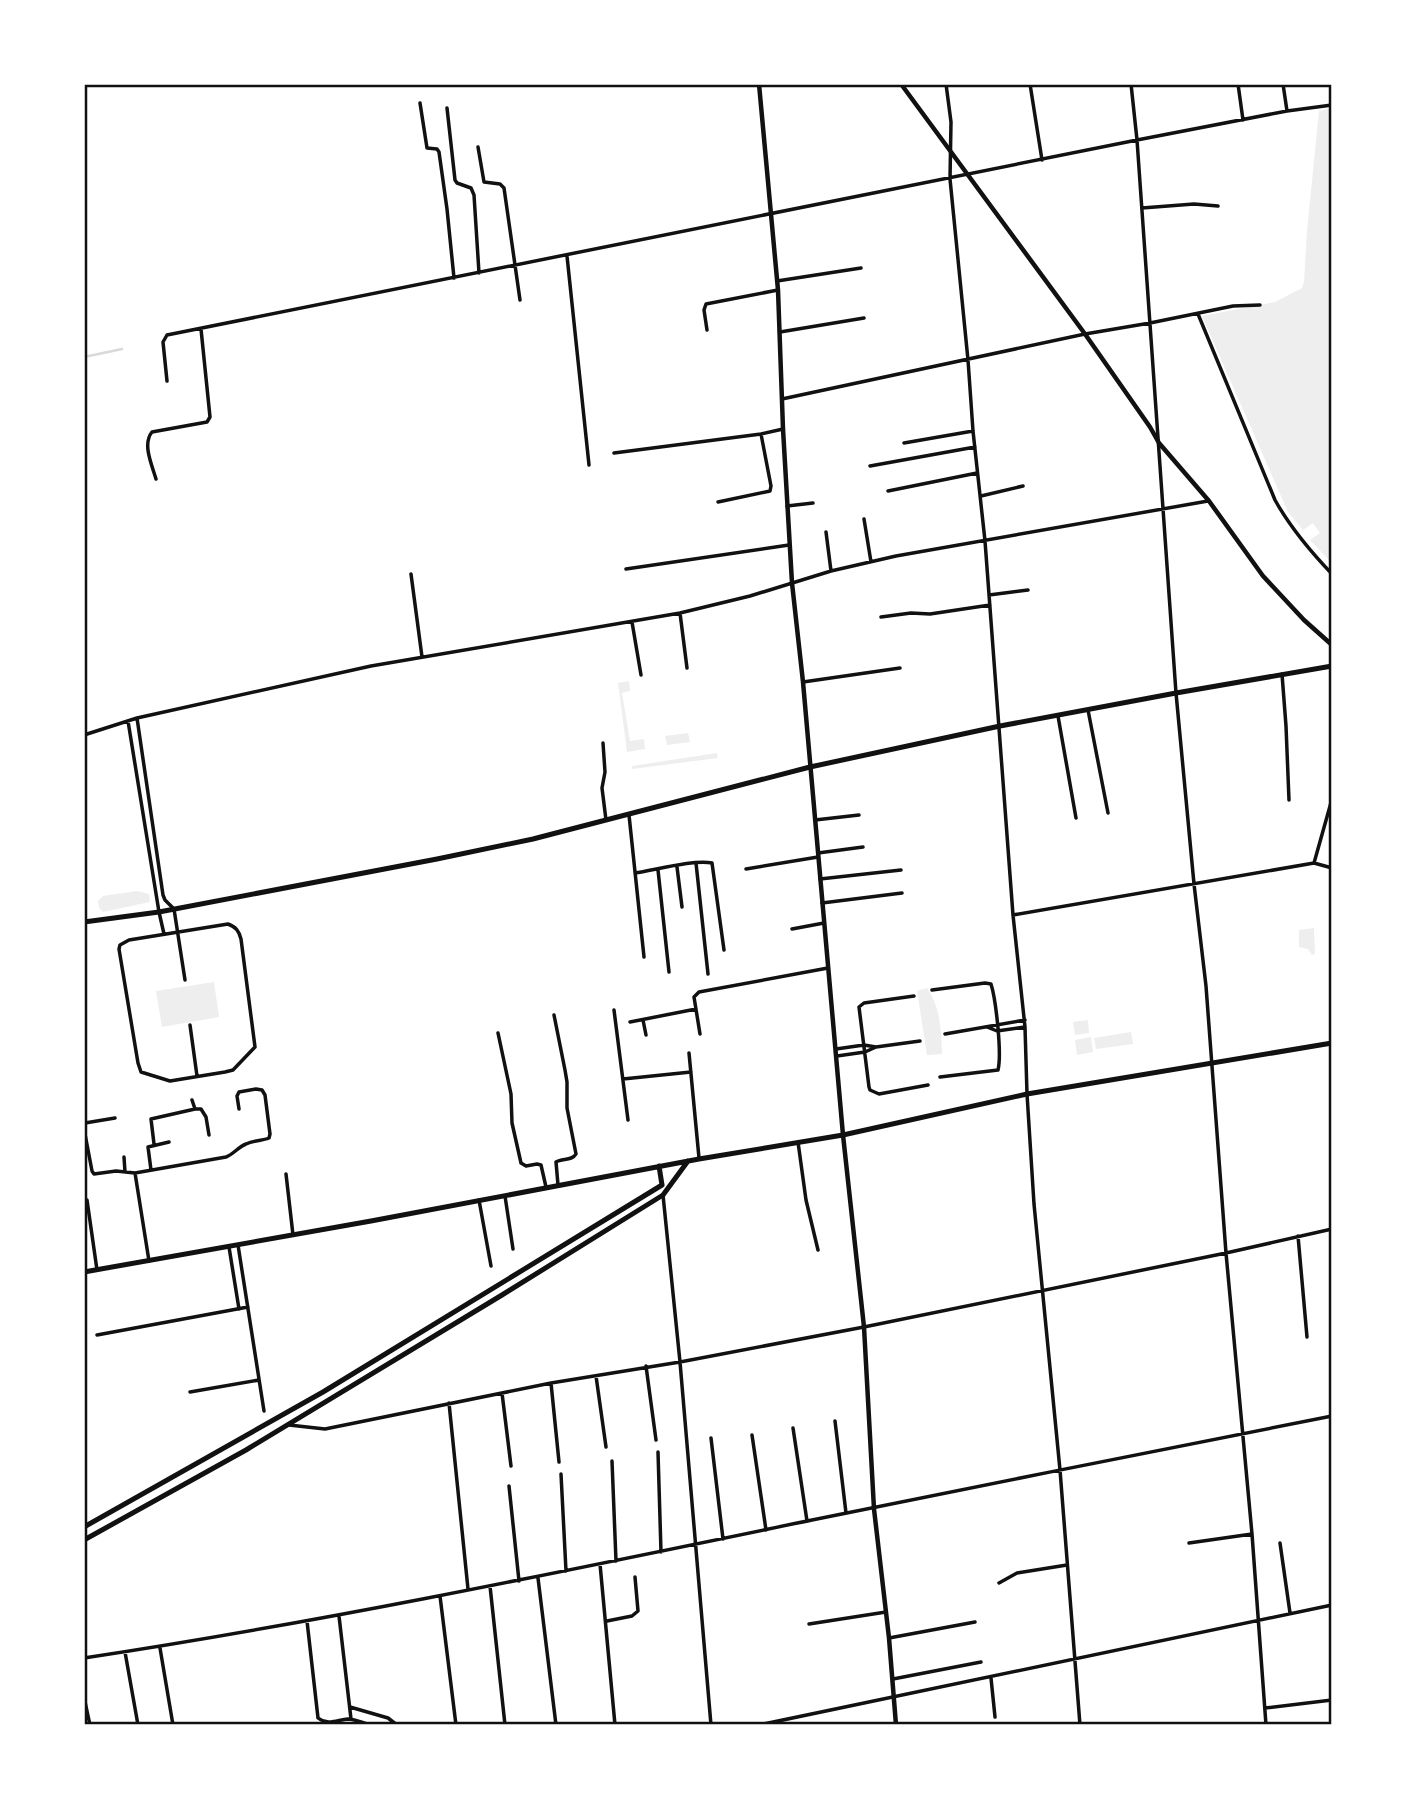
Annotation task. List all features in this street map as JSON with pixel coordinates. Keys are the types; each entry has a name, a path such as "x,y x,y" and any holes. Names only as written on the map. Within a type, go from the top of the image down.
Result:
{"main road":[{"path":"84,922 159,912 449,857 533,839 810,767 1000,726 1332,666"},
{"path":"84,1272 699,1158 843,1135 1027,1094 1332,1043"},
{"path":"84,1540 185,1485 663,1195 688,1161"},
{"path":"659,1166 663,1195"},
{"path":"84,1527 323,1392 662,1185"}],"street":[{"path":"759,84 778,290 792,583 843,1135 864,1327 874,1509 893,1679 895,1725"},
{"path":"901,84 1085,334 1150,426 1159,443 1209,501 1263,576 1304,620 1332,645"},
{"path":"946,84 951,129 950,179 985,541 1013,915 1026,1027 1027,1094 1041,1292 1060,1470 1080,1725"},
{"path":"1030,84 1042,160"},
{"path":"1131,84 1176,693 1206,986 1266,1725"},
{"path":"1238,84 1243,120"},
{"path":"1283,84 1287,111"},
{"path":"420,103 427,148 437,149 439,152 454,278"},
{"path":"167,381 163,342 167,335 1287,111 1332,105"},
{"path":"447,108 455,180 471,188 474,195 478,273"},
{"path":"478,146 484,182 500,184 504,188 520,300"},
{"path":"1142,208 1218,205"},
{"path":"567,256 589,465"},
{"path":"777,281 861,268"},
{"path":"707,330 704,310 706,304 778,290"},
{"path":"782,399 1085,334 1233,306 1260,305"},
{"path":"1198,314 1275,500 1286,520 1332,574"},
{"path":"780,332 864,318"},
{"path":"156,479 147,443 152,432 207,422 211,417 201,329"},
{"path":"614,453 783,429"},
{"path":"904,443 973,432"},
{"path":"718,502 770,491 761,434"},
{"path":"870,466 975,447"},
{"path":"888,491 978,473"},
{"path":"980,497 1023,486"},
{"path":"84,735 137,718 370,666 680,613 896,556 1209,501"},
{"path":"787,506 813,503"},
{"path":"864,519 872,562"},
{"path":"826,532 831,571"},
{"path":"626,569 789,545"},
{"path":"411,574 422,657"},
{"path":"989,595 1028,590"},
{"path":"881,617 911,613 930,614 990,605"},
{"path":"680,613 687,668"},
{"path":"632,622 641,675"},
{"path":"803,682 900,668"},
{"path":"1282,674 1289,800"},
{"path":"1088,710 1108,813"},
{"path":"1058,716 1076,818"},
{"path":"137,718 163,894 174,909 185,980"},
{"path":"128,721 164,934"},
{"path":"603,743 605,772 602,788 606,820"},
{"path":"1314,863 1332,799"},
{"path":"629,815 644,957"},
{"path":"815,820 859,815"},
{"path":"746,869 863,847"},
{"path":"635,873 696,863 708,862 713,866 724,950"},
{"path":"696,863 708,974"},
{"path":"1013,915 1314,863 1332,868"},
{"path":"677,866 682,906"},
{"path":"658,870 669,972"},
{"path":"820,879 901,870"},
{"path":"822,903 902,893"},
{"path":"793,929 824,923"},
{"path":"228,924 239,932 256,1044 253,1051 233,1070 165,1080 139,1069 119,949 124,941 164,934 228,924"},
{"path":"701,1034 694,997 699,992 828,968"},
{"path":"932,990 988,983 992,987 997,1024 998,1070 940,1077"},
{"path":"914,996 861,1004 859,1010 869,1087 879,1094 928,1085"},
{"path":"630,1022 696,1009"},
{"path":"614,1010 628,1120"},
{"path":"554,1015 567,1082 567,1108 576,1154 556,1162 558,1186"},
{"path":"643,1020 646,1035"},
{"path":"945,1034 1025,1020"},
{"path":"190,1025 197,1076"},
{"path":"987,1027 997,1031 1026,1027"},
{"path":"498,1033 511,1094 512,1123 521,1163 524,1166 541,1165 546,1188"},
{"path":"837,1056 920,1041"},
{"path":"836,1049 864,1045 876,1047"},
{"path":"689,1052 699,1158"},
{"path":"622,1079 691,1072"},
{"path":"115,1118 85,1123 92,1171 96,1174 116,1171 135,1173 226,1157 246,1144 269,1138 265,1094 262,1090 239,1092 239,1110"},
{"path":"192,1100 195,1109"},
{"path":"154,1144 151,1119 195,1109 201,1110 206,1117 209,1135"},
{"path":"151,1170 148,1147 169,1142"},
{"path":"799,1142 806,1200 818,1250"},
{"path":"124,1157 125,1172"},
{"path":"135,1173 149,1261"},
{"path":"286,1174 293,1235"},
{"path":"663,1195 711,1725"},
{"path":"505,1196 513,1249"},
{"path":"87,1200 97,1270"},
{"path":"480,1200 491,1266"},
{"path":"287,1424 325,1429 551,1383 680,1362 1041,1292 1332,1229"},
{"path":"1298,1236 1307,1337"},
{"path":"238,1245 264,1411"},
{"path":"229,1247 239,1309"},
{"path":"97,1335 248,1307"},
{"path":"646,1366 656,1440"},
{"path":"596,1376 606,1447"},
{"path":"190,1392 260,1380"},
{"path":"551,1383 559,1462"},
{"path":"502,1393 511,1466"},
{"path":"449,1403 468,1590"},
{"path":"84,1658 339,1616 1332,1416"},
{"path":"835,1421 846,1513"},
{"path":"793,1428 807,1521"},
{"path":"752,1435 766,1530"},
{"path":"711,1438 723,1539"},
{"path":"658,1452 661,1552"},
{"path":"612,1461 616,1561"},
{"path":"561,1474 566,1571"},
{"path":"509,1486 519,1581"},
{"path":"1189,1543 1252,1534"},
{"path":"1280,1543 1290,1613"},
{"path":"600,1564 615,1725"},
{"path":"999,1583 1017,1573 1067,1565"},
{"path":"538,1577 556,1725"},
{"path":"607,1621 632,1616 638,1611 635,1577"},
{"path":"490,1586 505,1725"},
{"path":"440,1596 456,1725"},
{"path":"759,1725 1332,1605"},
{"path":"809,1624 886,1612"},
{"path":"339,1616 351,1719"},
{"path":"307,1620 318,1718 326,1723 351,1719 367,1725 366,1712"},
{"path":"889,1638 975,1622"},
{"path":"160,1647 173,1725"},
{"path":"125,1652 138,1725"},
{"path":"893,1679 981,1662"},
{"path":"991,1677 995,1717"},
{"path":"84,1697 90,1725"},
{"path":"1265,1708 1332,1700"},
{"path":"350,1707 388,1718 397,1725"}],"shaded area":[{"path":"1332,108 1332,563 1310,540 1320,533 1313,523 1303,530 1288,512 1202,316 1275,302 1302,288 1319,111"},
{"path":"629,681 630,691 622,693 630,741 644,739 645,749 627,752 618,683"},
{"path":"688,733 690,742 667,745 665,736"},
{"path":"717,753 718,758 632,769 632,766"},
{"path":"137,891 149,894 150,902 103,912 99,908 98,901 103,896"},
{"path":"1314,928 1315,954 1312,955 1308,949 1299,947 1299,930"},
{"path":"214,982 219,1017 162,1027 156,991"},
{"path":"927,988 938,1011 942,1054 927,1055 917,991"},
{"path":"1088,1020 1089,1033 1075,1035 1073,1022"},
{"path":"1131,1032 1133,1044 1096,1049 1094,1038"},
{"path":"1091,1037 1093,1052 1077,1055 1075,1040"}],"waterway":[{"path":"84,357 122,349"}]}
